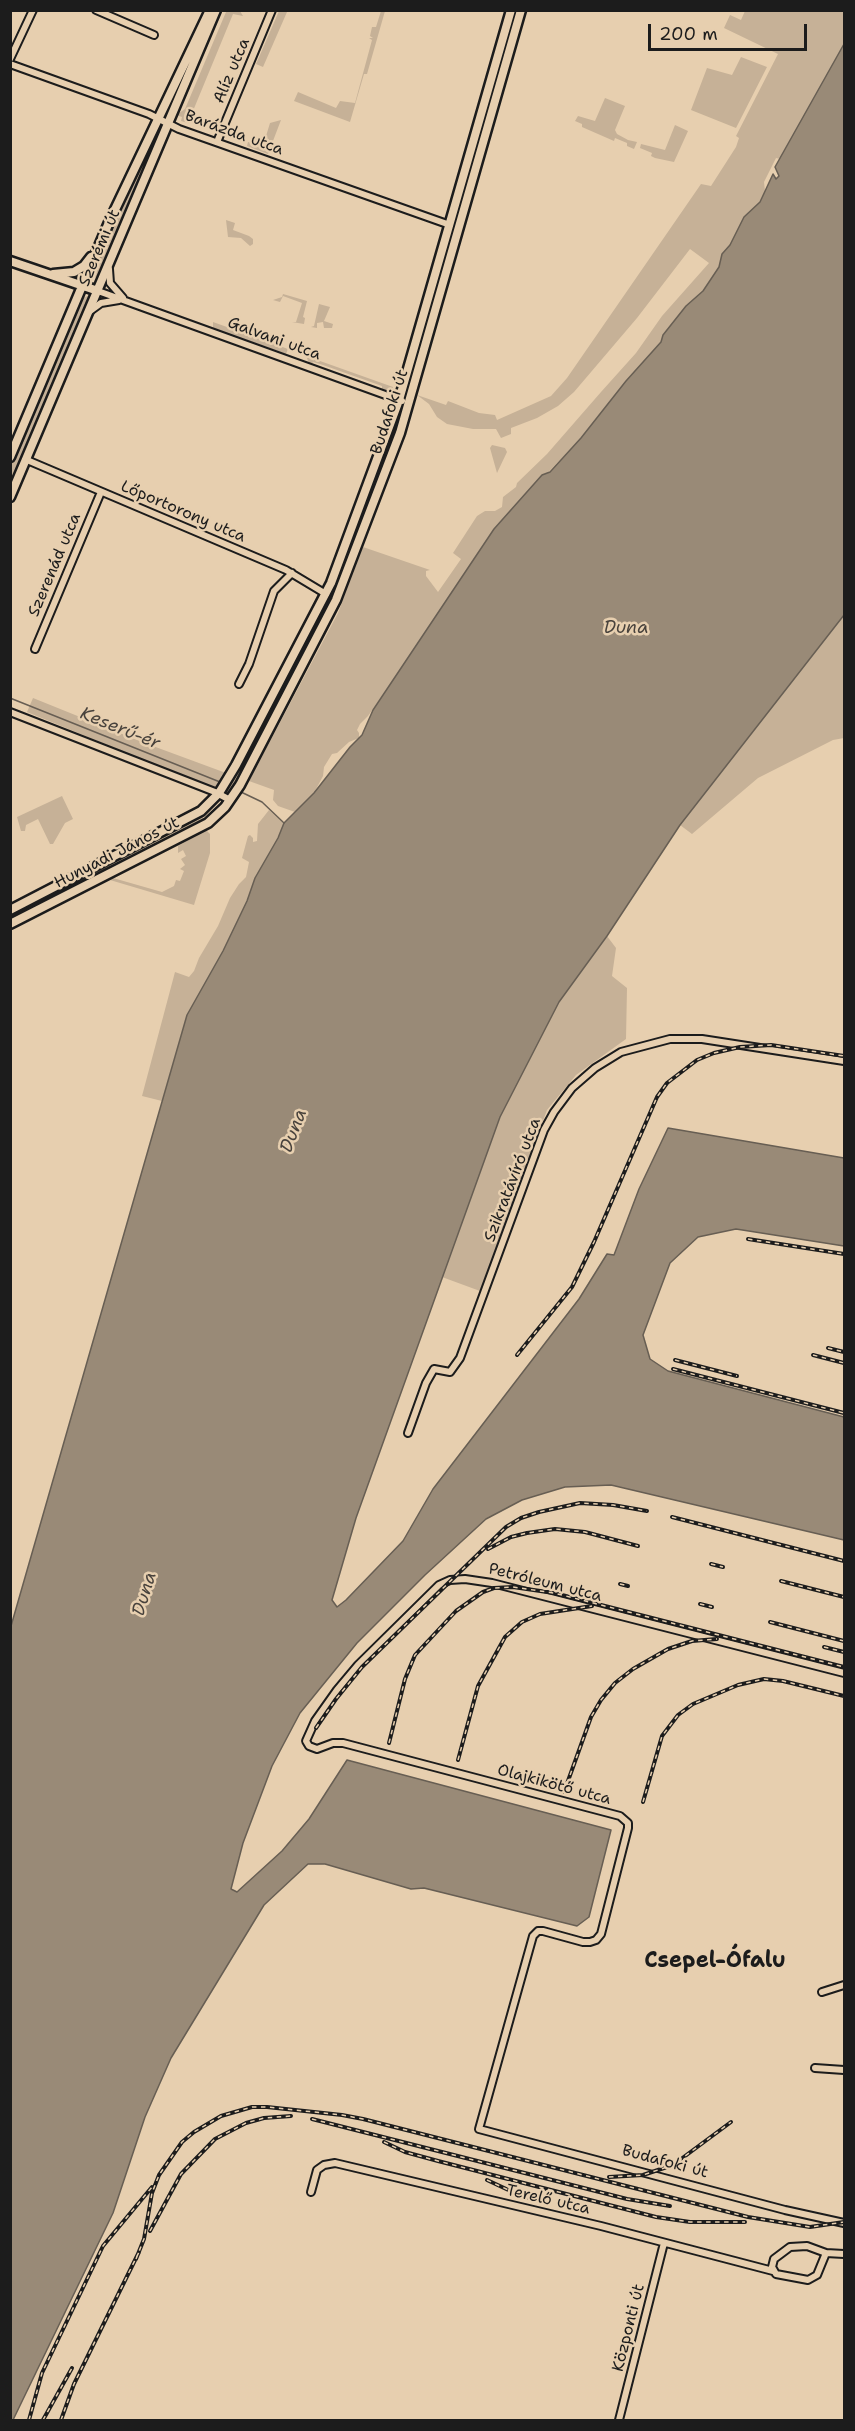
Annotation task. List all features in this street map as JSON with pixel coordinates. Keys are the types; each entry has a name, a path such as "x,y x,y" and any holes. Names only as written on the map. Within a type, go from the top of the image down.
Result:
{"main road":[{"name":"Szerémi út","path":"10,457 139,155 210,10"},
{"name":"Szerémi út","path":"10,497 216,10"},
{"name":"Budafoki út","path":"219,793 326,594 380,451 412,359 511,10"},
{"name":"Budafoki út","path":"230,800 336,600 392,455 410,404 521,10"},
{"path":"498,56 511,46 504,34"},
{"path":"478,126 491,117 484,107 495,104"},
{"path":"450,225 460,228"},
{"path":"42,273 74,272 84,266 96,252"},
{"name":"Galvani utca","path":"10,261 98,291"},
{"path":"412,359 422,362"},
{"path":"380,451 392,455"},
{"path":"326,594 336,600"},
{"name":"Hunyadi János út","path":"10,910 190,817 211,803 219,793"},
{"name":"Hunyadi János út","path":"10,924 196,830 215,817 230,800"},
{"path":"45,892 51,903"},
{"path":"21,905 26,916"}],"street":[{"path":"10,59 33,10"},
{"path":"96,10 154,35"},
{"name":"Alíz utca","path":"217,142 272,10"},
{"name":"Barázda utca","path":"10,64 217,142 450,225"},
{"name":"Galvani utca","path":"110,263 110,283 119,296 129,302"},
{"name":"Galvani utca","path":"98,291 410,404"},
{"name":"Galvani utca","path":"89,313 107,301 129,302"},
{"name":"Lőportorony utca","path":"27,460 292,573 326,594"},
{"name":"Szerenád utca","path":"35,649 100,492"},
{"path":"239,684 249,664 274,591 292,573"},
{"path":"10,712 219,793 230,800"},
{"name":"Szikratávíró utca","path":"408,1433 426,1383 434,1369 450,1372 460,1358 544,1130 572,1088 595,1068 621,1052 670,1039 702,1039 844,1061"},
{"name":"Petróleum utca","path":"306,1742 315,1721 358,1665 439,1585 450,1580 472,1579 492,1583 844,1673"},
{"name":"Olajkikötő utca","path":"306,1742 317,1749 333,1743 343,1743 620,1816 628,1823 601,1934 596,1940 583,1942 543,1931 538,1931 533,1936 479,2129"},
{"path":"822,1992 844,1985"},
{"path":"815,2068 844,2070"},
{"name":"Budafoki út","path":"479,2129 785,2210 844,2223"},
{"name":"Terelő utca","path":"311,2192 317,2170 324,2165 335,2163 664,2243 773,2271 783,2276 808,2280 817,2275 826,2253"},
{"name":"Központi út","path":"619,2421 664,2243"},
{"path":"773,2271 774,2259 790,2247 807,2246 826,2253 844,2254"}],"shaded area":[{"path":"223,11 240,11 243,16 233,14 188,123 181,121 182,117 176,115 185,109 226,12"},
{"path":"279,11 287,12 263,67 256,64"},
{"path":"381,11 385,11 350,122 294,101 298,92 336,108 340,101 355,103 372,40 369,38 373,38 370,36 372,27 376,27"},
{"path":"745,11 844,11 844,44 783,155 780,159 776,158 764,182 765,191 760,202 744,217 730,246 722,254 719,267 703,291 686,306 663,335 661,342 626,381 581,438 494,529 398,673 360,724 357,730 359,738 332,754 324,767 323,776 314,793 295,812 278,806 273,800 274,790 249,781 338,613 363,547 430,570 426,571 426,576 438,592 461,559 453,553 477,516 485,511 495,511 502,507 503,497 516,487 517,483 547,454 636,353 662,316 709,263 690,249 637,318 574,392 558,406 537,418 511,428 511,434 501,438 496,429 473,429 447,424 437,417 429,404 417,395 446,405 448,401 479,413 495,415 497,420 551,396 567,378 701,184 711,186 736,147 739,138 736,136 778,54 724,28 730,15 741,20"},
{"path":"741,57 767,67 736,128 691,110 707,68 732,75"},
{"path":"605,98 625,106 615,130 617,134 628,140 637,142 634,149 627,146 627,143 615,138 614,141 582,127 582,124 575,121 578,116 595,121"},
{"path":"281,120 268,154 247,146 248,142 263,146 270,123"},
{"path":"675,125 688,131 674,162 655,158 651,156 652,153 640,148 641,144 665,150"},
{"path":"155,131 159,133 134,199 100,272 95,278 90,276 126,191"},
{"path":"226,220 235,223 233,230 253,239 253,244 250,246 241,238 228,237"},
{"path":"92,294 11,490 12,462 78,304 83,298"},
{"path":"283,294 307,301 303,317 305,318 304,324 292,322 296,322 302,303 283,296 280,302 273,300 282,297"},
{"path":"319,304 330,307 324,321 333,324 332,328 324,328 323,322 317,323 317,328 311,327 314,326"},
{"path":"213,322 288,349 286,354 213,328"},
{"path":"306,356 393,387 391,392 382,389 382,386 323,365 309,363"},
{"path":"492,445 505,448 507,452 497,473 490,448"},
{"path":"381,458 385,461 338,587 331,591"},
{"path":"322,609 325,610 289,685 233,791 230,791 227,788"},
{"path":"844,615 844,738 833,740 758,778 692,834 680,825"},
{"path":"33,698 226,773 216,789 110,749 110,746 27,712"},
{"path":"62,796 73,819 65,823 53,844 50,844 38,819 26,825 25,831 21,831 17,817"},
{"path":"269,810 284,824 255,878 247,901 223,951 187,1015 162,1101 142,1096 175,972 189,977 194,971 230,898 246,877 249,862 242,858 248,836 253,838 253,842 257,841 258,824"},
{"path":"202,814 204,821 52,898 50,893"},
{"path":"206,830 210,834 210,853 194,905 110,880 113,878 162,892 174,886 176,880 180,881 184,871 180,869 185,865 181,859 186,856 183,850 178,853 178,846"},
{"path":"607,936 616,948 612,976 627,988 626,1039 576,1075 547,1110 480,1291 442,1277 500,1117 559,1002"}],"water":[{"name":"Duna","path":"844,44 844,615 680,825 607,936 559,1002 500,1117 356,1518 332,1600 337,1607 346,1600 403,1541 433,1489 579,1299 607,1254 614,1255 639,1189 668,1128 844,1158 844,1246 736,1229 698,1237 670,1263 643,1335 650,1359 668,1371 844,1417 844,1540 611,1485 565,1487 522,1500 486,1519 425,1575 357,1643 300,1713 272,1766 243,1843 231,1889 237,1892 282,1851 309,1819 347,1760 611,1830 589,1917 577,1926 424,1888 411,1889 325,1864 308,1864 264,1905 171,2058 145,2117 113,2213 11,2420 11,1626 187,1015 223,951 247,901 255,878 284,823 314,793 362,735 373,710 494,529 542,475 550,472 581,438 626,381 661,342 663,335 686,306 703,291 719,267 722,254 730,245 744,217 760,202 773,174 776,179 779,176 775,167"}],"waterway":[{"name":"Keserű-ér","path":"10,698 220,782"},
{"name":"Keserű-ér","path":"241,792 262,802 284,823"}],"railway":[{"path":"517,1355 572,1287 657,1097 667,1083 697,1060 740,1047 771,1045 844,1056"},
{"path":"748,1239 844,1254"},
{"path":"828,1348 844,1352"},
{"path":"813,1355 844,1363"},
{"path":"675,1360 737,1376"},
{"path":"673,1369 844,1413"},
{"path":"316,1728 362,1667 506,1527 521,1518 539,1512 580,1503 613,1505 647,1511"},
{"path":"672,1517 844,1561"},
{"path":"488,1549 511,1537 555,1529 585,1532 638,1546"},
{"path":"711,1564 723,1567"},
{"path":"781,1581 844,1597"},
{"path":"620,1584 628,1586"},
{"path":"389,1743 405,1679 415,1655 456,1611 483,1592 494,1588 513,1587 554,1593 844,1667"},
{"path":"700,1604 712,1607"},
{"path":"458,1760 478,1686 505,1637 522,1622 540,1614 592,1606"},
{"path":"770,1622 844,1641"},
{"path":"564,1792 591,1717 615,1683 633,1669 668,1649 692,1641 717,1639"},
{"path":"824,1647 844,1652"},
{"path":"643,1802 662,1736 678,1715 693,1704 738,1685 764,1679 783,1681 844,1696"},
{"path":"136,2259 144,2239 152,2193 159,2175 182,2142 221,2116 252,2107 363,2119 748,2217 810,2227 844,2222"},
{"path":"150,2231 181,2174 215,2139 246,2123 264,2118 291,2116"},
{"path":"312,2119 627,2199 670,2206"},
{"path":"609,2177 643,2175 673,2165 731,2122"},
{"path":"384,2142 405,2152 656,2217 690,2222 745,2222"},
{"path":"487,2180 539,2201"},
{"path":"29,2420 42,2373 103,2246 152,2187"},
{"path":"61,2420 74,2384 139,2252"},
{"path":"43,2420 72,2368"}],"district":[{"name":"Csepel-Ófalu","path":"715,1961"}]}
